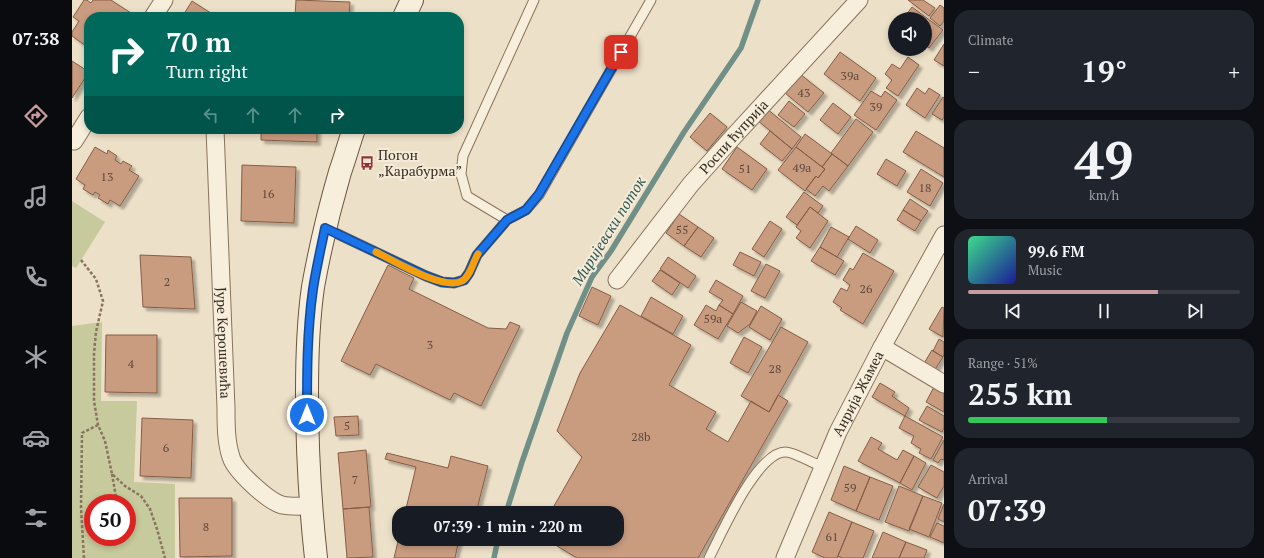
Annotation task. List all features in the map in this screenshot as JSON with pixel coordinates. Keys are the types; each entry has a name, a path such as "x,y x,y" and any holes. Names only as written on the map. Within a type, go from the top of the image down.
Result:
{"main road":[{"path":"406,12 412,0"},
{"path":"316,558 310,506 307,429 307,355 313,288 325,228 333,196 352,134"}],"street":[{"path":"156,12 164,0"},
{"name":"Роспи ћуприја","path":"617,280 691,184 859,0"},
{"path":"72,140 74,141 84,125"},
{"name":"Јуре Керошевића","path":"215,134 227,442 231,459 241,472 263,494 272,500 282,504 310,506"},
{"name":"Анрија Жамеа","path":"785,558 838,432 944,235"},
{"path":"882,348 944,384"}],"lane":[{"path":"507,220 467,196 461,174 463,156 534,0"},
{"path":"325,228 426,276 442,282 454,283 464,280 469,273 477,255 507,220 526,210 539,194 651,0"},
{"path":"709,558 742,494 758,470 769,459 777,454 787,452 823,467"}],"path":[{"path":"81,260 96,279 103,301 96,332 94,353 94,401 98,425 105,441 115,494"},
{"path":"84,558 81,508 82,433 98,425"},
{"path":"112,474 125,486 141,496 150,509 165,558"}],"green space":[{"path":"72,201 105,222 76,268 72,266"},
{"path":"102,322 101,401 137,401 134,482 175,484 175,558 72,558 72,326"}],"building":[{"path":"84,0 91,3 93,0 111,0 129,12 84,12 84,44 72,36 72,32 79,21 73,17"},
{"path":"296,0 350,2 349,12 295,12"},
{"path":"908,0 923,0 935,8 932,12 924,12"},
{"path":"192,1 209,12 185,12"},
{"path":"940,5 944,8 944,21 940,26 932,20 932,15"},
{"path":"912,7 919,12 908,12"},
{"path":"932,22 943,30 932,44"},
{"path":"944,44 944,66 934,60"},
{"path":"840,52 876,78 860,101 824,74"},
{"path":"908,57 919,65 898,96 886,88 892,80 885,74 892,64 900,69"},
{"path":"72,61 84,69 84,80 72,98"},
{"path":"800,74 824,93 808,112 785,93"},
{"path":"917,88 925,94 929,88 940,95 925,118 906,105"},
{"path":"871,91 881,97 885,91 897,100 876,130 854,115"},
{"path":"943,97 944,117 942,120 932,114"},
{"path":"789,101 805,114 794,127 778,115"},
{"path":"833,103 851,117 838,134 820,120"},
{"path":"766,108 801,137 792,149 757,120"},
{"path":"710,113 727,127 707,151 690,137"},
{"path":"856,119 873,132 848,166 831,153"},
{"path":"770,131 792,149 782,161 760,144"},
{"path":"916,131 944,148 944,177 903,152"},
{"path":"261,134 317,134 317,142 261,140"},
{"path":"805,134 832,154 822,167 796,147"},
{"path":"95,147 107,154 108,150 117,156 115,160 121,164 123,161 132,166 129,170 139,176 120,206 110,200 108,204 98,198 100,195 95,192 93,195 83,189 85,185 76,179"},
{"path":"737,147 767,169 752,190 722,169"},
{"path":"796,147 825,169 818,178 816,176 805,191 778,170"},
{"path":"832,154 848,166 829,191 823,186 815,196 806,189 816,176 818,178 825,169 822,167"},
{"path":"886,159 906,171 897,186 877,174"},
{"path":"242,165 296,167 294,223 241,221"},
{"path":"921,169 943,183 930,206 907,192"},
{"path":"804,192 823,206 818,213 810,207 797,225 786,217"},
{"path":"910,199 928,211 921,221 903,210"},
{"path":"810,207 828,221 810,248 796,238 801,231 796,227"},
{"path":"903,210 921,221 915,231 897,220"},
{"path":"679,214 698,227 684,246 666,233"},
{"path":"770,221 782,229 764,257 752,249"},
{"path":"856,226 878,240 870,253 848,239"},
{"path":"698,227 714,238 701,257 684,246"},
{"path":"831,227 849,237 837,257 820,247"},
{"path":"820,247 844,261 835,275 811,261"},
{"path":"740,252 761,262 754,276 733,265"},
{"path":"863,253 894,271 863,324 840,310 842,308 833,302 841,288 847,291 850,285 843,280 850,268 853,270"},
{"path":"140,255 191,257 195,309 143,307"},
{"path":"668,257 696,276 688,288 660,269"},
{"path":"766,264 780,271 765,298 751,291"},
{"path":"388,265 414,278 409,289 488,328 506,329 510,322 520,326 481,406 454,393 450,400 376,364 370,375 341,361"},
{"path":"660,270 680,283 672,295 652,281"},
{"path":"716,280 743,296 733,314 719,305 723,300 709,292"},
{"path":"592,287 611,296 598,325 579,316"},
{"path":"651,297 683,316 673,334 641,316"},
{"path":"741,302 757,311 750,324 738,333 727,326"},
{"path":"620,305 691,345 669,385 716,412 706,429 728,442 751,401 769,412 778,395 788,401 698,558 577,558 557,546 624,546 624,506 554,506 582,457 557,431 580,373"},
{"path":"706,305 716,311 719,305 733,314 718,339 694,325"},
{"path":"761,306 782,319 770,340 749,327"},
{"path":"942,307 944,308 943,337 929,329"},
{"path":"781,327 808,342 769,412 741,396"},
{"path":"106,335 157,335 157,393 105,392"},
{"path":"744,337 762,347 748,373 730,363"},
{"path":"939,339 944,342 943,357 933,351"},
{"path":"932,350 943,357 934,371 923,365"},
{"path":"880,383 895,392 892,396 909,408 905,416 872,397"},
{"path":"934,387 944,393 944,412 926,402"},
{"path":"927,406 944,416 944,428 942,432 919,420"},
{"path":"358,416 359,435 336,436 334,417"},
{"path":"905,416 943,437 931,459 919,453 921,449 911,443 914,436 899,428"},
{"path":"142,418 193,420 191,478 140,476"},
{"path":"871,437 882,443 878,449 897,460 903,450 914,456 900,483 858,461"},
{"path":"944,440 944,460 941,459 938,463 933,460"},
{"path":"366,450 371,507 343,509 338,453"},
{"path":"387,453 448,468 451,456 488,466 478,506 407,506 416,467 385,459"},
{"path":"914,456 926,463 912,490 900,483"},
{"path":"931,465 944,472 944,486 937,498 918,487"},
{"path":"844,466 870,477 856,511 831,500"},
{"path":"870,477 893,486 879,520 856,511"},
{"path":"899,486 923,496 909,531 885,522"},
{"path":"923,496 942,503 929,537 909,529"},
{"path":"179,498 232,498 232,556 180,557"},
{"path":"944,504 944,522 938,519"},
{"path":"369,507 373,557 347,558 343,509"},
{"path":"829,512 852,522 837,558 825,558 812,552"},
{"path":"852,522 874,531 863,558 843,558 838,556"},
{"path":"937,523 944,526 944,543 930,537"},
{"path":"883,532 906,542 899,558 872,558"},
{"path":"906,542 927,550 924,558 899,558"},
{"path":"397,546 458,546 455,558 394,558"}],"waterway":[{"name":"Миријевски поток","path":"508,506 567,333 592,277 611,251 684,132 741,48 758,0"},
{"name":"Миријевски поток","path":"494,558 497,546"}],"slow traffic":[{"path":"376,252 426,276 442,282 454,283 464,280 478,254"}],"place":[{"name":"Погон „Карабурма”","path":"367,163"}],"route":[{"path":"307,415 307,355 310,318 313,288 325,228 426,276 442,282 454,283 464,280 469,273 477,255 507,220 526,210 539,194 621,52"}]}
